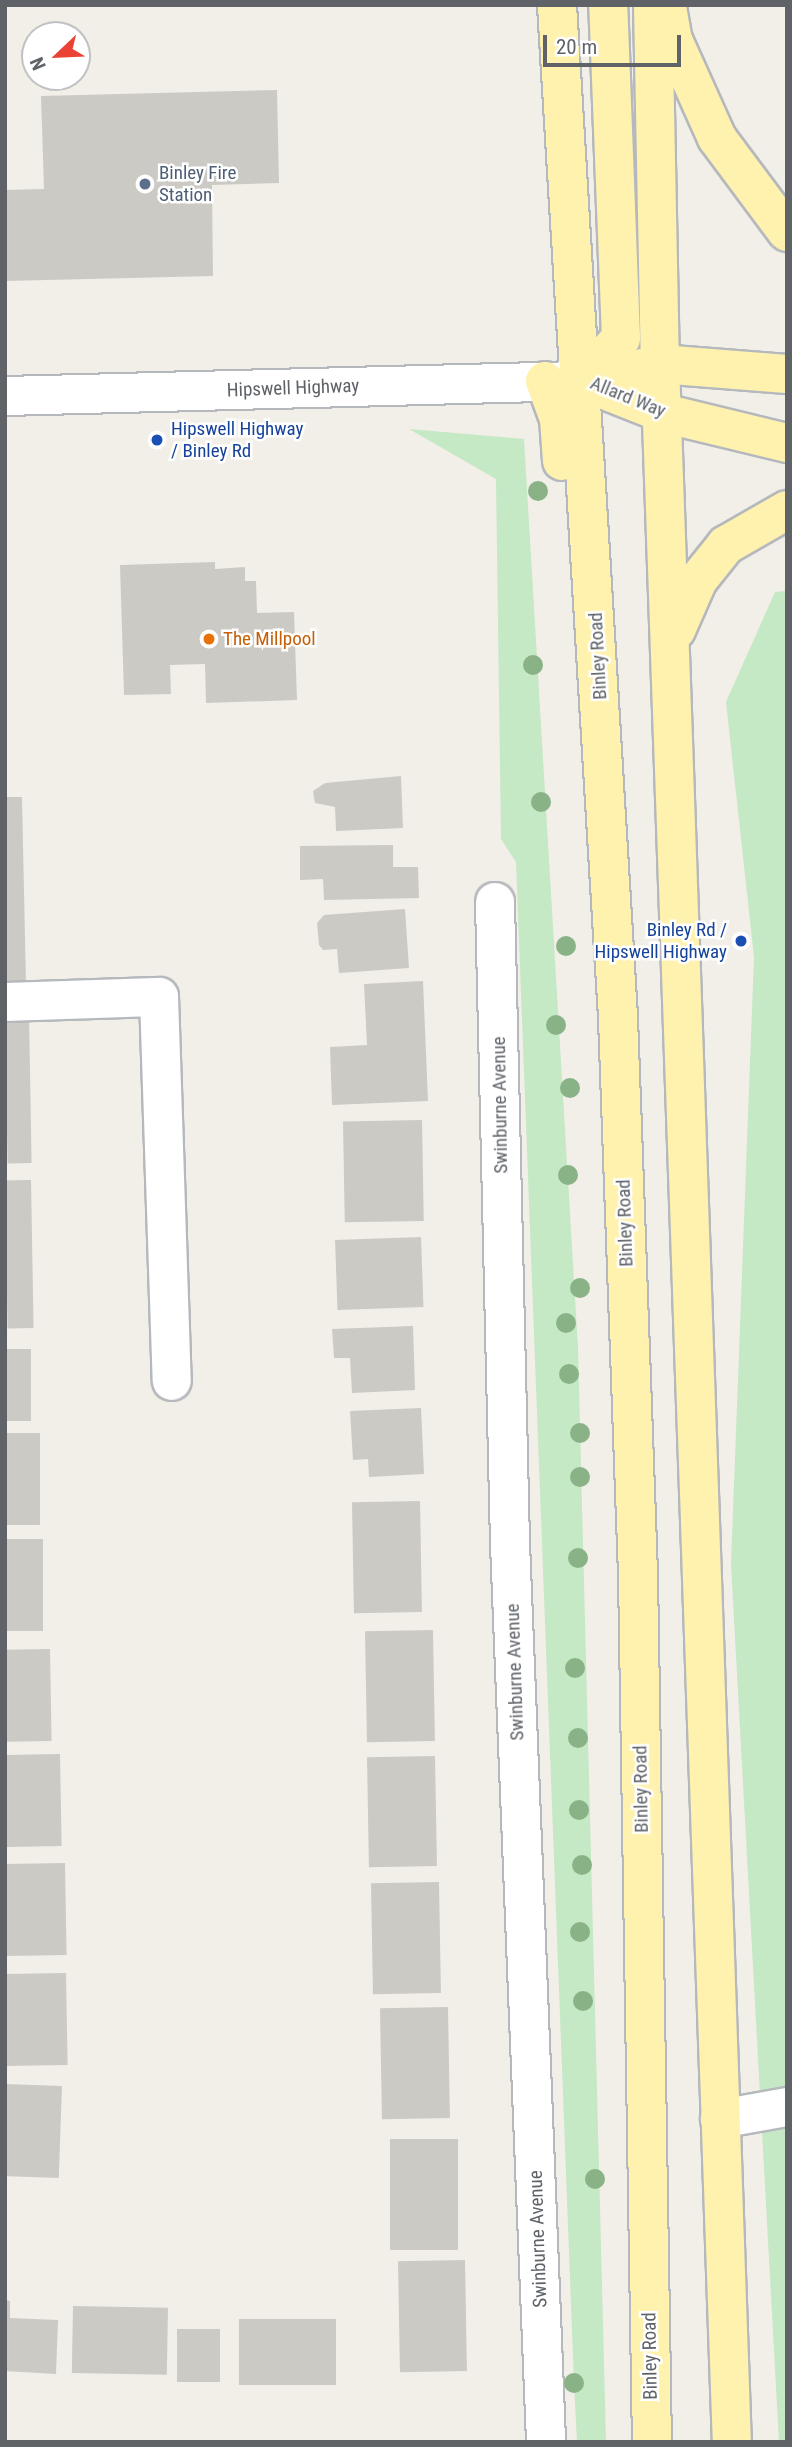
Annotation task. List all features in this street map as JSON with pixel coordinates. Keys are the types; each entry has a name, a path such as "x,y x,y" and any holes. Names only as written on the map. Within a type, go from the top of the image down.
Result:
{"main road":[{"name":"Binley Road","path":"557,5 563,381 611,894 638,1574 652,2442"},
{"path":"563,381 621,338 608,5"},
{"path":"653,5 660,364 732,2442"},
{"path":"667,5 673,40 717,138 787,232"},
{"name":"Allard Way","path":"563,381 660,364 787,374"},
{"name":"Allard Way","path":"563,381 663,413 787,443"},
{"path":"671,643 698,580 726,545 787,510"}],"street":[{"name":"Hipswell Highway","path":"5,396 563,381"},
{"name":"Swinburne Avenue","path":"495,902 510,1544 546,2442"},
{"path":"5,1002 159,997 172,1381"},
{"path":"720,2119 787,2106"}],"green space":[{"path":"409,429 524,439 578,1348 606,2442 577,2442 516,862 501,839 496,479"},
{"path":"787,591 787,2442 779,2442 731,1564 754,957 726,702 775,592"}],"building":[{"name":"Binley Fire Station","path":"277,90 279,183 212,185 213,276 5,281 5,190 44,189 41,96"},
{"name":"The Millpool","path":"215,562 215,569 245,567 245,581 256,581 257,613 294,612 297,700 206,703 205,664 170,665 171,694 124,695 120,565"},
{"path":"401,776 403,828 336,831 335,807 315,803 313,791 325,783"},
{"path":"5,797 22,797 26,986 5,986"},
{"path":"393,845 393,867 418,867 419,898 324,900 323,879 300,880 300,846"},
{"path":"405,909 409,968 339,973 337,949 323,950 319,945 317,923 324,915"},
{"path":"423,981 428,1101 332,1105 330,1047 367,1045 364,984"},
{"path":"5,1015 29,1015 32,1163 8,1163"},
{"path":"422,1120 424,1221 345,1222 343,1121"},
{"path":"5,1180 31,1180 34,1328 8,1328"},
{"path":"421,1237 423,1307 337,1310 335,1240"},
{"path":"413,1326 415,1390 352,1393 350,1358 334,1358 332,1329"},
{"path":"5,1349 31,1349 31,1421 5,1421"},
{"path":"421,1408 424,1474 369,1477 368,1459 353,1460 350,1411"},
{"path":"5,1433 40,1433 40,1525 5,1525"},
{"path":"420,1501 422,1612 354,1613 352,1502"},
{"path":"5,1539 43,1539 43,1631 5,1631"},
{"path":"433,1630 435,1741 367,1742 365,1631"},
{"path":"50,1649 52,1741 7,1742 5,1650"},
{"path":"60,1754 62,1846 7,1847 5,1755"},
{"path":"435,1756 437,1866 369,1867 367,1757"},
{"path":"65,1863 67,1955 7,1956 5,1864"},
{"path":"439,1882 441,1993 373,1994 371,1883"},
{"path":"66,1973 68,2065 7,2066 5,1974"},
{"path":"448,2007 450,2118 382,2119 380,2008"},
{"path":"5,2084 62,2086 59,2178 5,2176"},
{"path":"390,2139 458,2139 458,2250 390,2250"},
{"path":"465,2260 467,2371 400,2372 398,2261"},
{"path":"5,2300 10,2301 10,2318 58,2320 56,2374 5,2371"},
{"path":"73,2306 168,2308 167,2375 72,2373"},
{"path":"239,2319 336,2319 336,2385 239,2385"},
{"path":"177,2329 220,2329 220,2382 177,2382"}],"place":[{"name":"Binley Fire Station","path":"145,184"},
{"name":"Hipswell Highway / Binley Rd","path":"157,440"},
{"name":"The Millpool","path":"209,639"},
{"name":"Binley Rd / Hipswell Highway","path":"741,941"}]}
